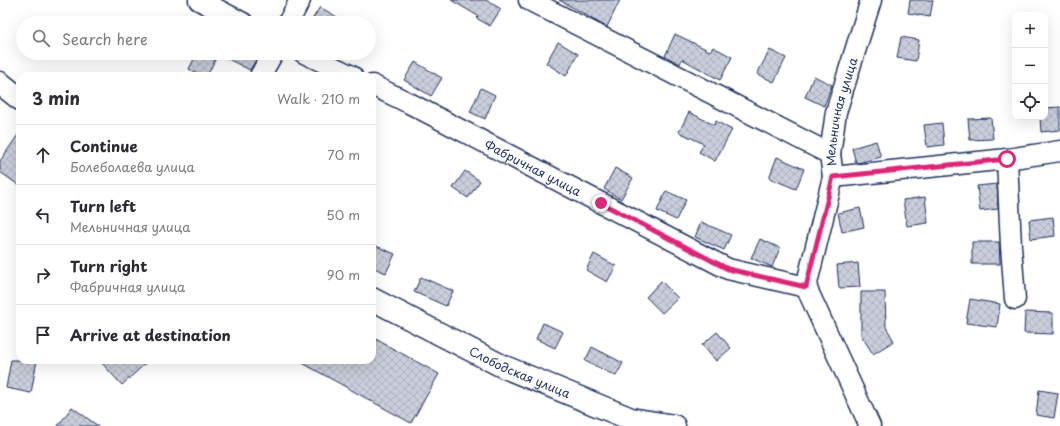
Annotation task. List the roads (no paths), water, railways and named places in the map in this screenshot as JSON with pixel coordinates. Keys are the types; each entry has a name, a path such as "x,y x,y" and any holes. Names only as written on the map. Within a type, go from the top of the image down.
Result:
{"street":[{"path":"199,0 230,16"},
{"path":"292,16 300,0"},
{"path":"529,0 830,154"},
{"name":"Мельничная улица","path":"806,287 833,177 830,154 836,112 871,0"},
{"path":"262,72 269,60"},
{"path":"319,60 344,72"},
{"path":"0,83 16,96"},
{"name":"Фабричная улица","path":"376,87 728,269 806,287"},
{"path":"833,177 1007,159 1060,151"},
{"path":"1007,159 1015,299"},
{"path":"806,287 870,426"},
{"name":"Слободская улица","path":"376,301 502,366 631,419 674,426"}]}
